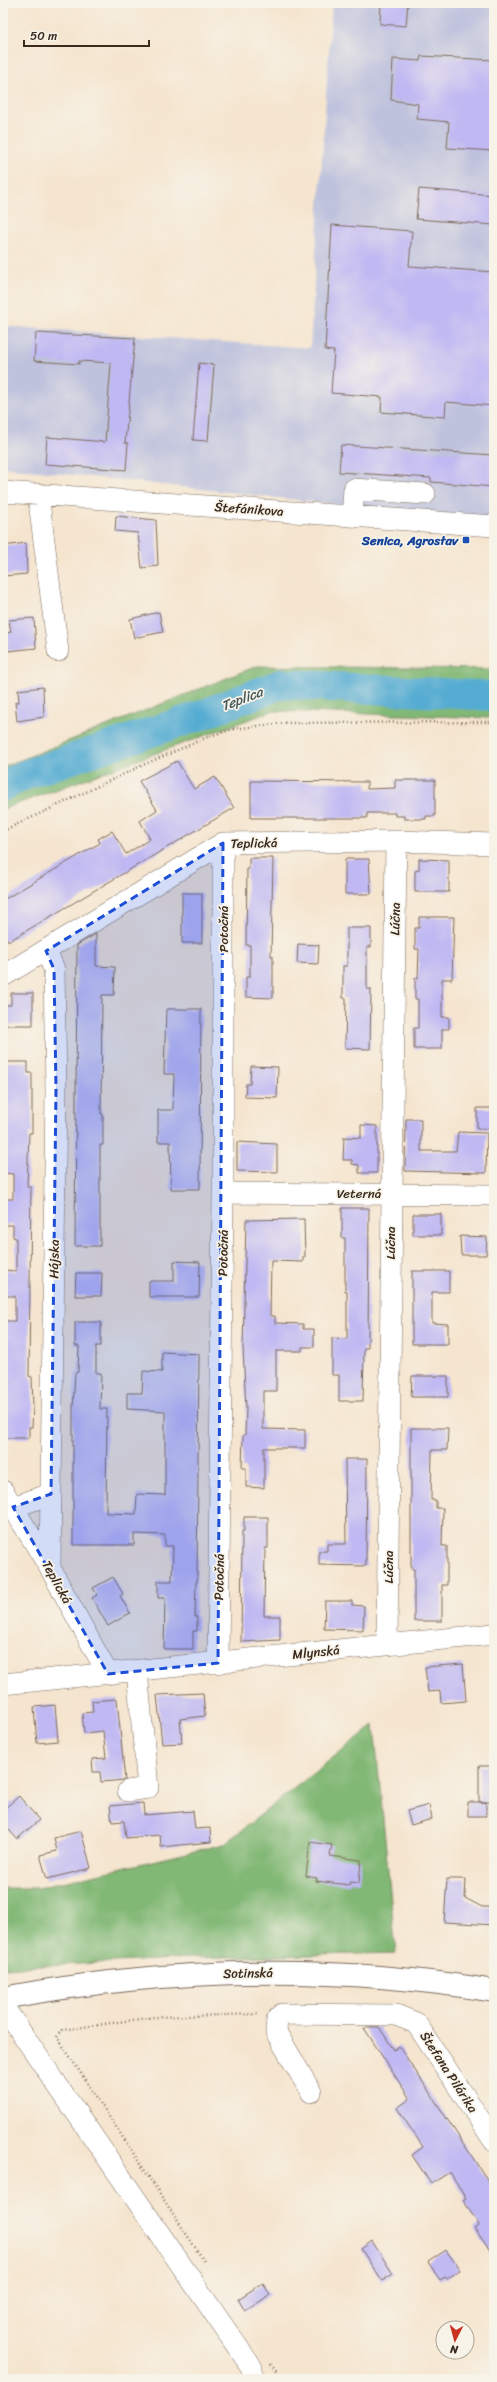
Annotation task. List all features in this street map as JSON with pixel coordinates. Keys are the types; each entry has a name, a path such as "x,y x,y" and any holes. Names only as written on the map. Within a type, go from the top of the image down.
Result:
{"main road":[{"name":"Sotinská","path":"3,1998 147,1978 235,1973 363,1976 494,1990"}],"street":[{"path":"352,516 354,489 425,494"},
{"name":"Štefánikova","path":"3,492 494,526"},
{"path":"38,494 58,651"},
{"name":"Teplická","path":"3,976 223,843 396,841 494,844"},
{"name":"Lúčna","path":"387,1644 396,841"},
{"name":"Potočná","path":"218,1663 223,1193 223,843"},
{"name":"Hájska","path":"46,951 54,969 56,1089 50,1568"},
{"name":"Veterná","path":"223,1193 391,1193 494,1195"},
{"path":"8,1499 51,1494"},
{"name":"Teplická","path":"8,1499 50,1568 108,1674"},
{"name":"Mlynská","path":"3,1684 494,1634"},
{"path":"128,1790 148,1788 137,1671"},
{"path":"3,2006 252,2368 253,2379"},
{"path":"282,2014 277,2019 276,2032 311,2092"},
{"name":"Štefana Pilárika","path":"282,2014 396,2015 416,2023 494,2141"}],"path":[{"path":"3,831 143,765 210,736 233,729 284,723 494,722"},
{"path":"204,2263 57,2037 62,2030 154,2017 282,2014"},
{"path":"268,2360 280,2379"}],"highlighted area":[{"path":"223,843 218,1663 108,1674 13,1507 51,1494 56,1089 54,969 46,951"}],"shaded area":[{"path":"332,3 494,3 494,522 3,467 3,326 310,348"}],"green space":[{"path":"257,666 494,669 494,718 272,711 3,809 3,767"},
{"path":"374,1725 396,1953 191,1958 3,1968 3,1888 38,1888 224,1844"}],"building":[{"path":"381,3 408,3 406,26 380,24"},
{"path":"421,56 494,60 494,151 447,148 449,122 417,119 418,104 391,100 393,59 420,61"},
{"path":"419,189 494,195 494,225 416,219"},
{"path":"332,225 412,231 409,266 494,272 494,406 446,402 445,417 381,412 382,397 331,393 334,351 325,350"},
{"path":"36,333 135,338 125,443 128,443 126,470 45,464 47,437 105,442 111,363 79,361 79,364 34,361"},
{"path":"199,363 214,365 208,441 193,440"},
{"path":"341,445 494,455 494,487 431,482 431,478 339,472"},
{"path":"116,516 156,520 158,566 142,568 138,533 115,531"},
{"path":"26,543 27,574 3,576 3,546"},
{"path":"159,612 163,632 134,638 130,619"},
{"path":"34,618 36,648 8,651 6,633 11,632 9,620"},
{"path":"43,687 44,717 17,721 15,702 19,702 18,690"},
{"path":"177,761 194,789 215,777 234,808 9,941 8,939 3,942 3,900 100,843 98,839 112,831 126,854 150,839 140,821 157,810 139,781"},
{"path":"395,780 435,780 435,816 426,816 426,819 404,819 404,816 395,816 395,813 367,813 367,818 251,818 251,781 367,782 367,789 395,788"},
{"path":"249,858 273,858 271,956 273,956 273,998 246,997 246,977 250,977 250,945 246,945 247,869 249,869"},
{"path":"345,859 369,859 371,894 345,894"},
{"path":"419,859 449,860 449,892 415,892 415,871 419,870"},
{"path":"182,893 202,893 202,943 182,943"},
{"path":"419,917 454,917 452,979 442,979 442,1017 449,1017 449,1029 442,1029 442,1049 414,1049 414,1028 418,1028 418,999 415,999 415,978 418,978 419,949 415,949 415,928 419,928"},
{"path":"347,928 371,928 371,947 367,947 367,989 371,989 370,1049 345,1048 346,998 343,998 343,966 347,966"},
{"path":"96,934 96,966 115,967 114,995 102,995 101,1114 103,1114 103,1145 100,1145 100,1246 75,1246 77,945"},
{"path":"298,944 319,945 318,964 297,963"},
{"path":"11,993 33,993 33,1025 3,1025 3,1005 11,1005"},
{"path":"166,1009 201,1009 200,1189 171,1189 170,1142 158,1142 158,1110 173,1110 174,1074 164,1074"},
{"path":"5,1062 28,1062 28,1073 32,1073 32,1133 29,1133 27,1187 31,1187 29,1376 32,1377 33,1407 32,1427 29,1427 29,1438 5,1438 3,1321 15,1321 15,1296 3,1296 3,1270 16,1271 16,1238 13,1237 13,1225 3,1225 3,1199 13,1199 13,1174 3,1173"},
{"path":"251,1066 278,1067 277,1098 245,1097 246,1084 250,1084"},
{"path":"477,1108 494,1108 494,1129 477,1129"},
{"path":"406,1119 421,1119 421,1151 456,1151 458,1132 487,1133 486,1173 405,1171"},
{"path":"361,1125 377,1126 377,1173 359,1173 359,1165 352,1164 352,1160 343,1160 344,1137 361,1138"},
{"path":"237,1142 277,1144 277,1172 237,1171"},
{"path":"342,1208 369,1208 368,1348 364,1348 363,1401 339,1401 339,1375 332,1375 332,1338 347,1339 345,1238 342,1238"},
{"path":"413,1214 441,1214 441,1235 413,1235"},
{"path":"304,1219 305,1257 303,1257 303,1262 271,1261 270,1316 275,1316 275,1323 303,1324 303,1329 314,1329 314,1347 302,1347 302,1351 276,1351 276,1391 263,1391 263,1429 305,1430 305,1448 264,1448 264,1488 246,1487 246,1468 242,1468 243,1435 245,1435 246,1409 243,1348 246,1220"},
{"path":"460,1236 487,1237 486,1255 461,1255"},
{"path":"174,1261 200,1262 199,1297 149,1297 149,1281 174,1281"},
{"path":"412,1271 449,1271 449,1292 432,1292 432,1323 448,1324 448,1344 412,1344"},
{"path":"76,1273 102,1273 101,1296 75,1296"},
{"path":"75,1322 101,1322 101,1346 96,1346 96,1373 101,1373 100,1409 107,1409 106,1513 136,1514 137,1494 165,1495 165,1411 127,1409 127,1393 142,1393 143,1371 162,1372 162,1352 199,1354 197,1582 195,1617 197,1617 197,1631 193,1631 193,1649 164,1649 165,1598 158,1598 158,1581 172,1581 173,1546 165,1546 165,1535 134,1534 134,1545 73,1545 73,1408 75,1373 78,1372 79,1346 75,1346"},
{"path":"412,1376 448,1376 448,1397 411,1397"},
{"path":"411,1428 448,1428 447,1450 432,1450 431,1500 436,1500 436,1508 443,1508 442,1546 447,1546 447,1585 442,1585 442,1621 414,1621 414,1569 411,1569"},
{"path":"345,1459 367,1459 366,1566 319,1565 319,1551 327,1551 327,1544 346,1544"},
{"path":"244,1517 268,1517 268,1548 265,1548 264,1616 280,1616 280,1640 241,1642 242,1531 244,1531"},
{"path":"113,1577 123,1594 120,1596 130,1613 108,1626 92,1598 97,1595 93,1588"},
{"path":"325,1601 352,1601 352,1605 364,1606 363,1630 324,1629"},
{"path":"463,1664 466,1701 441,1703 440,1691 428,1692 425,1667"},
{"path":"203,1693 205,1716 180,1719 182,1743 162,1744 157,1695"},
{"path":"117,1699 125,1780 101,1782 100,1772 93,1772 92,1759 106,1758 103,1731 84,1733 82,1713 93,1712 92,1701"},
{"path":"55,1705 58,1741 37,1743 34,1707"},
{"path":"479,1766 494,1766 494,1802 479,1802"},
{"path":"19,1796 39,1820 17,1839 3,1823 3,1810"},
{"path":"468,1802 486,1802 486,1816 468,1816"},
{"path":"143,1803 144,1815 193,1811 195,1829 210,1828 211,1842 161,1847 160,1835 126,1838 124,1821 112,1822 110,1806"},
{"path":"429,1805 432,1819 411,1825 407,1811"},
{"path":"81,1831 91,1868 47,1879 40,1855 57,1851 54,1838"},
{"path":"310,1842 332,1845 330,1856 361,1860 359,1883 350,1882 349,1885 316,1881 317,1878 306,1876"},
{"path":"447,1879 466,1879 465,1898 482,1907 494,1907 494,1925 444,1922"},
{"path":"379,2027 394,2050 399,2046 494,2190 494,2256 474,2228 479,2225 463,2200 466,2198 450,2172 431,2184 412,2155 423,2147 397,2108 410,2099 364,2028"},
{"path":"372,2241 393,2274 382,2281 361,2249"},
{"path":"446,2250 460,2270 447,2279 445,2277 440,2280 428,2262"},
{"path":"263,2283 270,2295 245,2311 238,2299"}],"waterway":[{"name":"Teplica","path":"3,786 27,774 199,716 281,684 494,696"}],"place":[{"name":"Senica, Agrostav","path":"466,540"}]}
